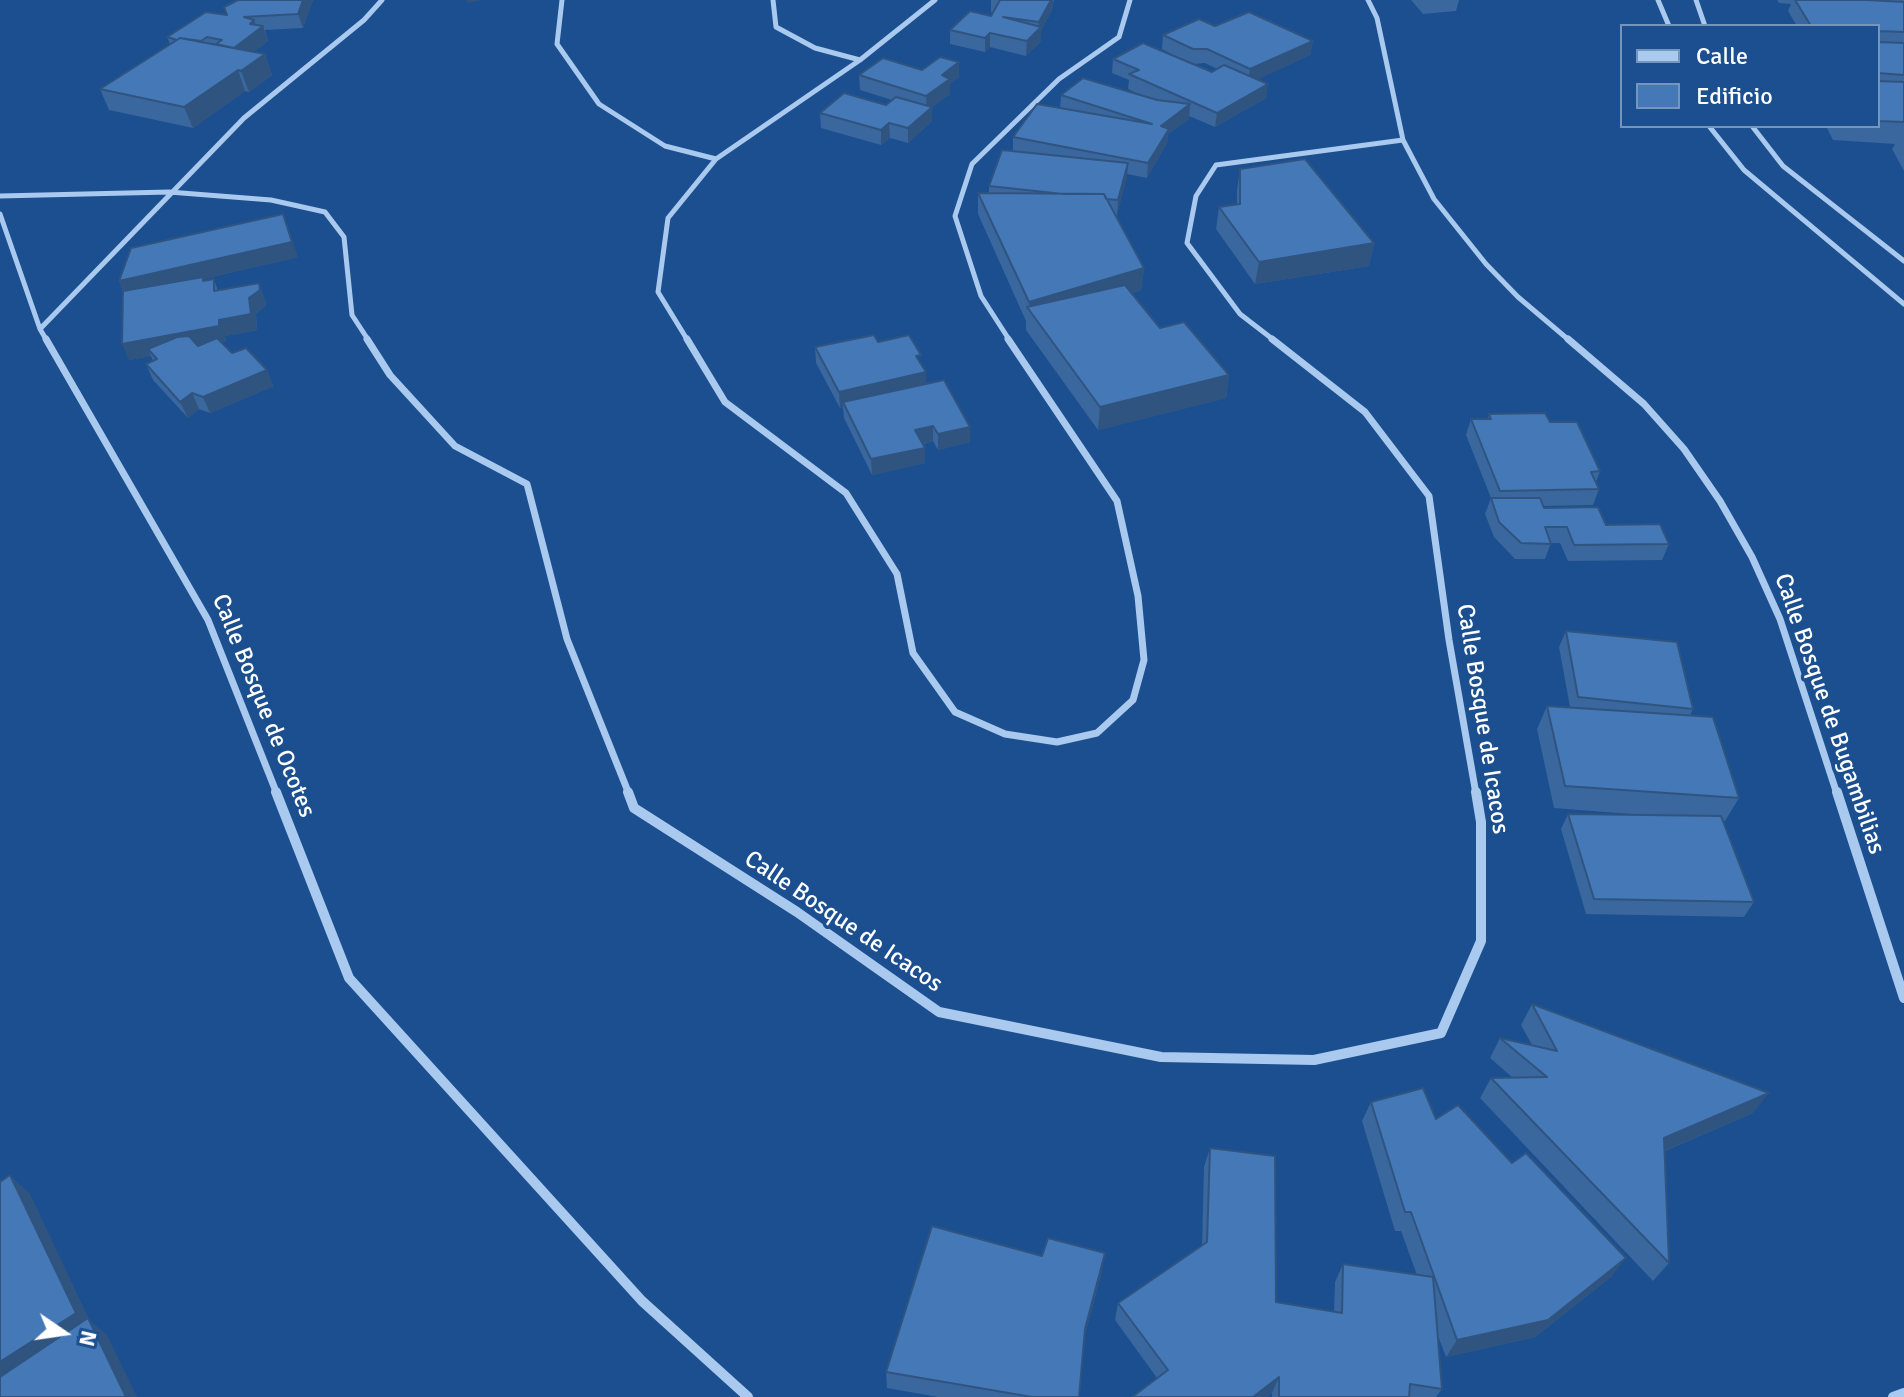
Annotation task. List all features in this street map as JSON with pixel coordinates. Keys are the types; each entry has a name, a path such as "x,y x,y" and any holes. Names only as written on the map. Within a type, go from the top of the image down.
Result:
{"street":[{"path":"40,329 169,192 244,118 364,20 382,0"},
{"path":"562,0 557,44 599,104 665,146 716,159"},
{"path":"773,0 776,27 815,48 860,60"},
{"path":"935,0 860,60 716,159 668,218 658,292 725,402 846,493 897,574 913,653 955,712 1005,734 1057,742 1097,733 1133,700 1144,660 1138,596 1117,501 1039,388 981,296 955,216 972,164 1059,79 1119,37 1130,0"},
{"name":"Calle Bosque de Bugambilias","path":"1368,0 1377,18 1403,140 1434,199 1486,264 1555,331 1644,404 1684,449 1720,501 1752,557 1780,619 1904,998"},
{"path":"1658,0 1668,24"},
{"path":"1696,0 1704,24"},
{"path":"1711,128 1744,170 1904,304"},
{"path":"1754,128 1783,166 1904,261"},
{"name":"Calle Bosque de Icacos","path":"169,192 271,200 325,212 335,225 344,237 352,315 390,375 455,446 527,484 567,639 634,808 797,912 939,1012 1161,1057 1314,1060 1441,1033 1481,941 1481,822 1449,640 1429,496 1365,412 1240,314 1187,243 1196,196 1216,165 1403,140"},
{"path":"0,196 169,192"},
{"name":"Calle Bosque de Ocotes","path":"0,214 40,329 208,620 349,978 642,1301 748,1397"},
{"path":"1893,1397 1904,1393"}],"building":[{"path":"238,0 303,0 298,14 244,17 254,20 250,24 263,26 234,48 216,44 222,40 207,37 201,41 167,37 206,12 227,15 224,7"},
{"path":"1000,0 1051,0 1039,22 1003,17 1041,27 1027,41 990,33 985,38 950,30 970,11 991,16"},
{"path":"1795,0 1904,2 1904,32 1880,31 1880,24 1810,24"},
{"path":"1249,12 1313,41 1250,69 1207,49 1193,49 1163,35 1199,19 1215,26"},
{"path":"180,38 265,54 184,107 100,89"},
{"path":"1880,42 1904,43 1904,75 1880,73"},
{"path":"1143,43 1212,72 1224,65 1268,84 1217,113 1129,74 1139,70 1113,59"},
{"path":"940,57 959,62 942,75 950,79 926,96 859,75 883,58 922,70"},
{"path":"1083,78 1157,100 1190,104 1161,126 1169,129 1148,163 1013,137 1037,104 1152,124 1061,95"},
{"path":"1880,81 1904,82 1904,122 1880,121"},
{"path":"844,93 886,105 896,97 932,107 908,128 889,123 881,130 820,113"},
{"path":"1002,150 1128,163 1118,200 1106,199 1104,194 1063,194 989,186"},
{"path":"1305,159 1374,243 1259,262 1219,207 1240,204 1240,169"},
{"path":"978,193 1104,194 1144,268 1029,302"},
{"path":"283,214 292,242 119,281 131,248"},
{"path":"203,277 203,281 214,279 214,291 259,283 260,290 249,298 251,314 219,320 219,326 122,344 123,291"},
{"path":"1125,285 1160,328 1184,322 1229,375 1100,407 1027,307"},
{"path":"874,335 878,342 909,335 921,355 916,356 926,372 839,392 815,347"},
{"path":"189,336 198,346 217,338 232,353 246,348 267,370 203,397 192,393 180,402 146,364 157,359 148,349 177,337"},
{"path":"944,380 970,427 938,434 933,426 915,430 925,448 871,459 843,402"},
{"path":"1545,413 1550,422 1577,422 1600,471 1591,472 1599,489 1500,491 1471,419 1491,419 1489,414"},
{"path":"1491,498 1540,498 1544,508 1598,507 1606,525 1660,524 1669,544 1574,545 1567,527 1545,527 1551,544 1521,543 1499,522"},
{"path":"1566,631 1677,642 1693,709 1578,697"},
{"path":"1547,706 1713,717 1739,798 1565,786"},
{"path":"1568,814 1721,816 1754,902 1594,899"},
{"path":"1532,1004 1769,1093 1664,1138 1669,1263 1491,1078 1547,1077 1500,1038 1557,1051"},
{"path":"1423,1088 1436,1119 1458,1105 1512,1163 1526,1153 1626,1258 1548,1320 1457,1340 1411,1212 1405,1212 1371,1102"},
{"path":"1210,1148 1275,1156 1276,1302 1342,1313 1343,1264 1433,1277 1442,1389 1410,1384 1409,1397 1279,1397 1279,1377 1253,1397 1132,1397 1168,1370 1118,1303 1207,1242"},
{"path":"10,1175 76,1313 0,1362 0,1182"},
{"path":"932,1226 1042,1256 1048,1238 1105,1253 1085,1329 1079,1397 1032,1397 886,1372"},
{"path":"88,1318 126,1397 0,1397 0,1377"}]}
